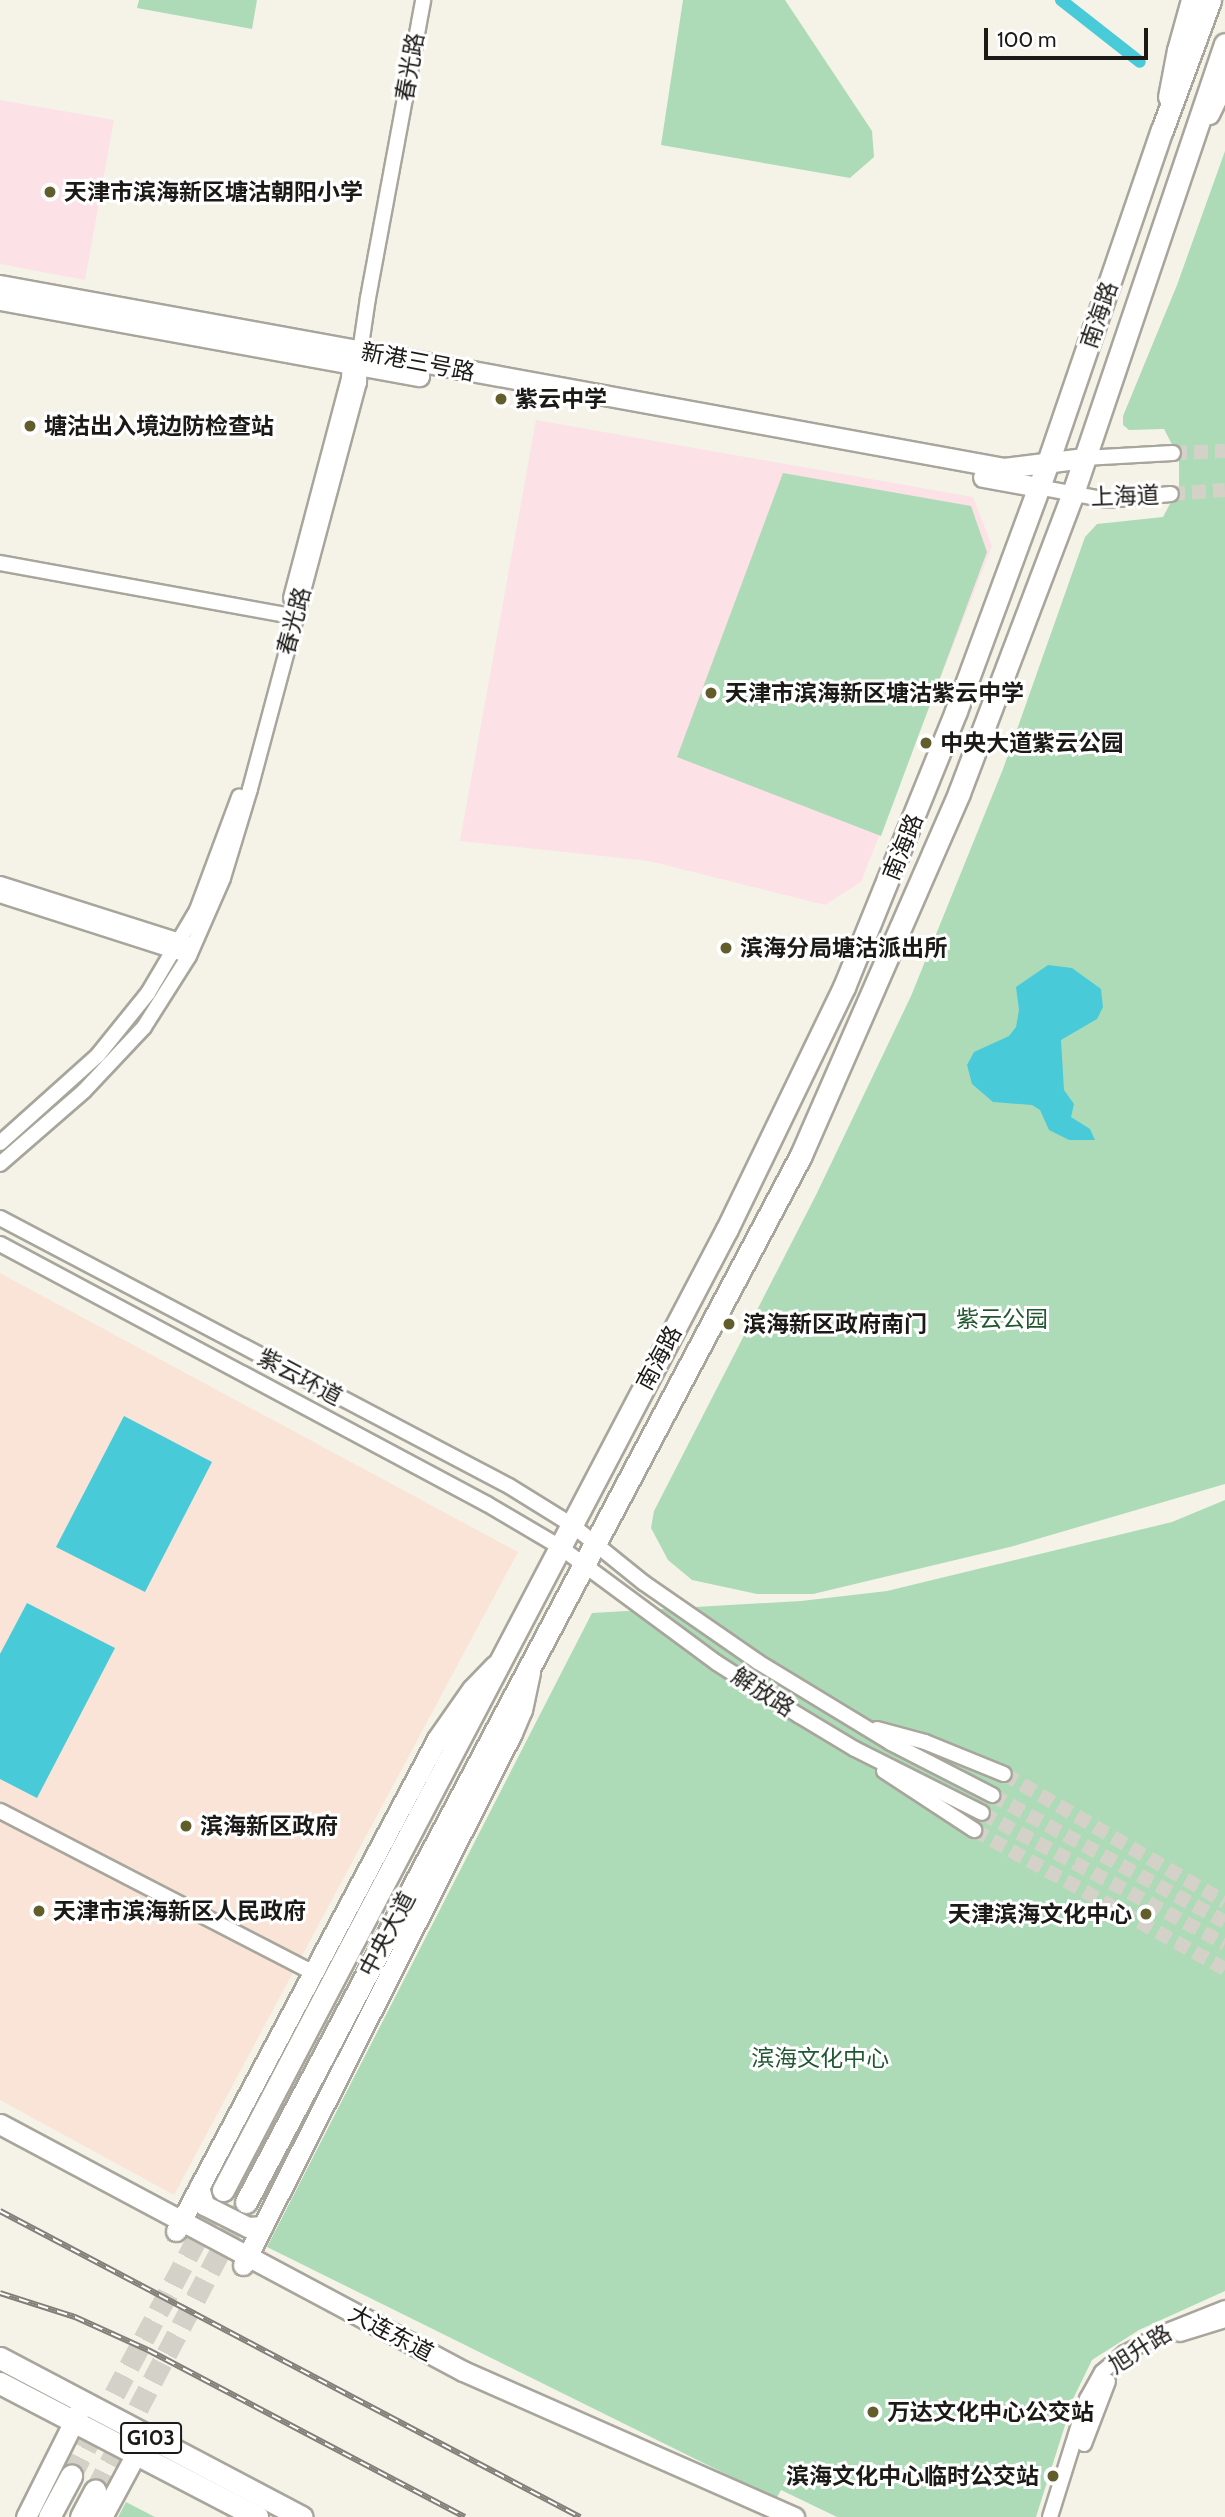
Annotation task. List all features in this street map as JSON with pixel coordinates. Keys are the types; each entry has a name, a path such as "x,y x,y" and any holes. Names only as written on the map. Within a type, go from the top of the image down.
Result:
{"highway":[{"name":"南海路","path":"505,1654 770,1145 844,987 956,711 1047,465 1162,130 1210,0"},
{"name":"南海路","path":"531,1668 801,1155 959,793 1072,496 1225,44"},
{"name":"中央大道","path":"223,2190 505,1654"},
{"name":"中央大道","path":"246,2202 531,1668"},
{"name":"G103","path":"0,2358 84,2402 141,2445 257,2517"},
{"name":"G103","path":"0,2383 74,2422 141,2445 302,2517"},
{"path":"49,2517 71,2476"},
{"path":"81,2517 95,2491"}],"main road":[{"path":"1162,130 1177,50 1191,0"},
{"path":"1187,151 1225,81"},
{"name":"新港三号路","path":"0,285 355,357 1038,487"},
{"name":"新港三号路","path":"0,300 355,357 1003,468 1047,465 1084,458"},
{"path":"179,2226 437,1739 472,1689 505,1654"},
{"path":"245,2260 512,1732 522,1710 531,1668"},
{"name":"大连东道","path":"0,2124 179,2226"},
{"name":"大连东道","path":"0,2137 463,2371 794,2517"},
{"path":"198,2187 204,2205 248,2227 263,2226"},
{"name":"大连东道","path":"245,2260 508,2404 762,2517"},
{"path":"26,2517 84,2402"},
{"path":"103,2517 141,2445"}],"street":[{"name":"春光路","path":"355,357 414,0"},
{"name":"春光路","path":"0,1164 114,1060 151,1017 192,951 210,914 236,839 355,357 423,0"},
{"name":"上海道","path":"1084,458 1172,453"},
{"name":"上海道","path":"1038,487 1072,496 1107,500 1171,495"},
{"path":"0,563 291,616"},
{"name":"春光路","path":"0,1143 98,1055 128,1021 177,945 212,875 243,788 291,616"},
{"path":"0,884 192,951"},
{"path":"0,895 177,945"},
{"name":"紫云环道","path":"0,1218 441,1450 572,1525 596,1543"},
{"name":"紫云环道","path":"0,1244 332,1419 559,1547"},
{"name":"解放路","path":"596,1543 644,1583 700,1623 863,1726 992,1795"},
{"name":"解放路","path":"559,1547 717,1662 855,1749 982,1814"},
{"path":"863,1726 925,1742 1004,1774"},
{"path":"855,1749 909,1791 974,1830"},
{"path":"0,1811 312,1972"},
{"name":"旭升路","path":"1073,2462 1087,2399 1095,2382 1109,2365 1160,2334 1225,2308"},
{"name":"旭升路","path":"1073,2462 1099,2397 1110,2378 1131,2361 1168,2339 1225,2320"},
{"path":"1050,2517 1073,2462"},
{"path":"1060,2517 1073,2462"}],"shaded area":[{"name":"天津市滨海新区塘沽朝阳小学","path":"0,100 114,120 85,280 0,264"},
{"name":"天津市滨海新区塘沽紫云中学","path":"536,420 973,497 992,546 861,882 825,905 649,861 460,841"},
{"name":"滨海新区政府","path":"0,1273 518,1552 174,2195 0,2100"}],"green space":[{"path":"139,0 257,0 252,29 137,8"},
{"path":"683,0 785,0 872,131 874,157 850,178 661,145"},
{"name":"紫云公园","path":"1225,151 1225,1484 1010,1547 813,1594 757,1594 692,1580 668,1560 651,1528 654,1511 816,1195 911,996 1003,769 1085,537 1097,524 1163,517 1179,487 1179,458 1164,429 1129,430 1123,425 1123,416 1177,285"},
{"path":"783,473 971,506 987,552 881,836 677,757"},
{"name":"滨海文化中心","path":"1225,1500 1225,2291 1139,2330 1092,2360 1074,2397 1036,2517 837,2517 781,2490 776,2499 267,2247 592,1613 801,1601 887,1591 1172,1522"},
{"path":"126,2502 155,2517 118,2517"}],"water":[{"path":"1048,965 1072,968 1101,989 1103,1007 1097,1019 1061,1040 1064,1090 1074,1104 1071,1117 1090,1129 1095,1140 1069,1140 1049,1130 1040,1110 1032,1105 993,1102 972,1084 967,1065 974,1052 1009,1036 1016,1027 1019,1010 1016,987"},
{"path":"124,1416 212,1462 145,1592 56,1547"},
{"path":"27,1603 115,1648 37,1798 0,1779 0,1654"}],"waterway":[{"path":"1061,0 1140,62"}],"tunnel":[{"path":"1173,453 1225,451"},
{"path":"1171,494 1225,490"},
{"path":"1004,1774 1225,1902"},
{"path":"992,1795 1225,1922"},
{"path":"982,1813 1225,1944"},
{"path":"974,1830 1225,1969"},
{"path":"71,2476 223,2190"},
{"path":"95,2491 246,2202"}],"railway":[{"path":"0,2211 580,2517"},
{"path":"0,2293 75,2317 148,2350 465,2517"}],"place":[{"name":"天津市滨海新区塘沽朝阳小学","path":"50,192"},
{"name":"紫云中学","path":"501,399"},
{"name":"塘沽出入境边防检查站","path":"30,426"},
{"name":"天津市滨海新区塘沽紫云中学","path":"711,693"},
{"name":"中央大道紫云公园","path":"926,743"},
{"name":"滨海分局塘沽派出所","path":"726,948"},
{"name":"滨海新区政府南门","path":"729,1324"},
{"name":"滨海新区政府","path":"186,1826"},
{"name":"天津市滨海新区人民政府","path":"39,1911"},
{"name":"天津滨海文化中心","path":"1146,1914"},
{"name":"万达文化中心公交站","path":"873,2412"},
{"name":"滨海文化中心临时公交站","path":"1053,2476"}]}
